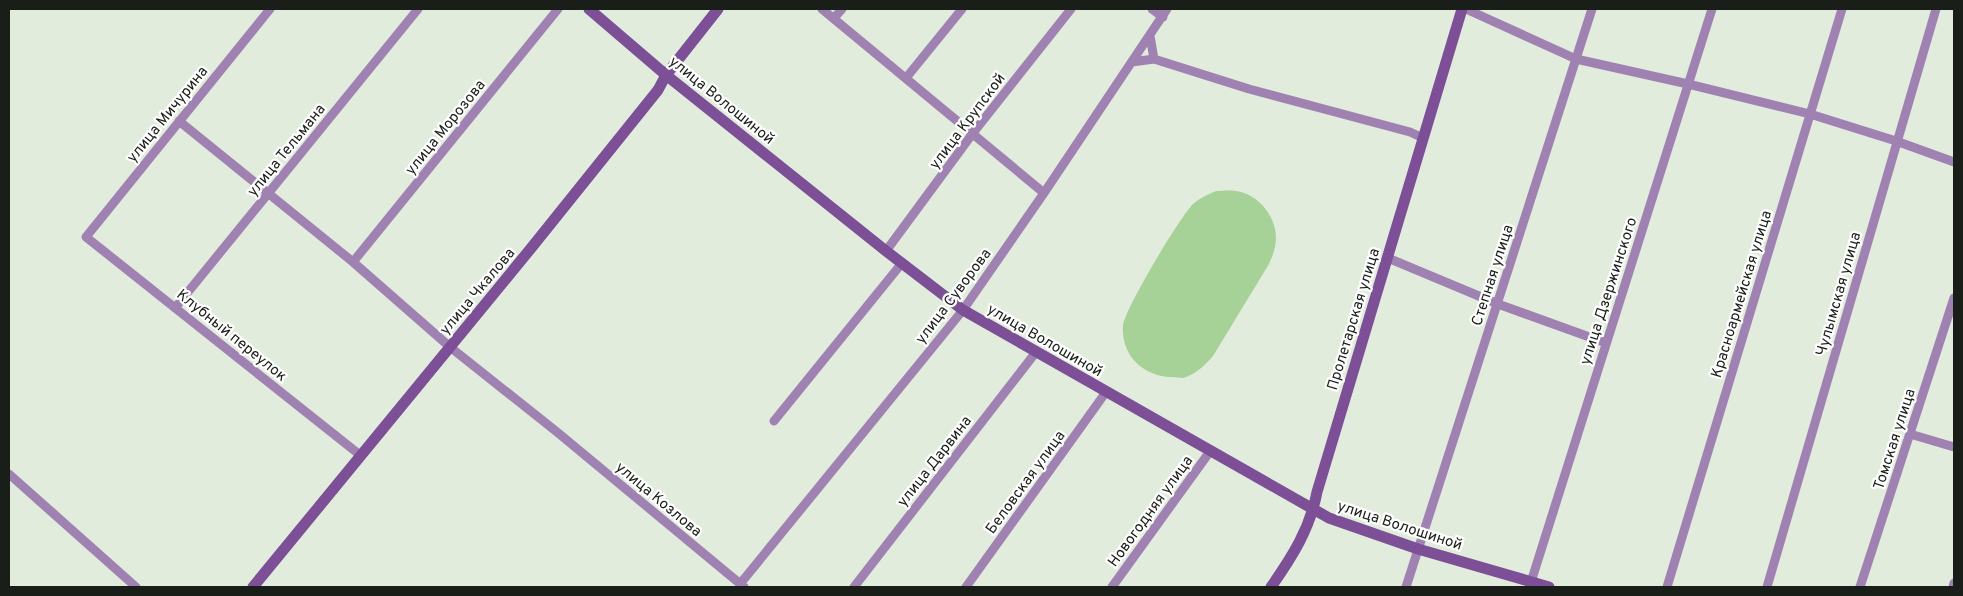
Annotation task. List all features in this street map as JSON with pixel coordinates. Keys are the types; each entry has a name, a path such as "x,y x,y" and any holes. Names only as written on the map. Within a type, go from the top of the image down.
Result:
{"street":[{"name":"улица Мичурина","path":"86,237 270,9"},
{"name":"улица Тельмана","path":"175,308 418,9"},
{"name":"улица Морозова","path":"353,262 558,9"},
{"name":"улица Волошиной","path":"589,9 666,75 886,251 963,310 1329,518 1418,549 1541,585"},
{"name":"улица Чкалова","path":"252,587 450,347 658,90 666,75 718,9"},
{"path":"822,9 1044,193"},
{"path":"834,18 842,9"},
{"path":"906,78 962,9"},
{"name":"улица Крупской","path":"886,251 973,133 1072,9"},
{"path":"1152,9 1165,13"},
{"path":"1464,9 1576,59 1810,114 1896,141 1954,162"},
{"name":"Пролетарская улица","path":"1271,587 1307,529 1314,510 1316,492 1464,9"},
{"name":"Степная улица","path":"1406,587 1592,9"},
{"name":"улица Дзержинского","path":"1541,585 1606,343 1712,9"},
{"name":"Красноармейская улица","path":"1667,587 1842,9"},
{"name":"Чулымская улица","path":"1767,587 1936,9"},
{"name":"улица Суворова","path":"742,586 963,310 1165,13"},
{"path":"1150,36 1154,60"},
{"path":"1132,62 1154,60 1249,89 1410,132 1423,138"},
{"path":"179,121 353,262"},
{"name":"Клубный переулок","path":"86,237 360,455"},
{"path":"1388,258 1498,304 1606,343"},
{"name":"улица Козлова","path":"353,262 450,347 742,586"},
{"path":"774,421 902,263"},
{"name":"Томская улица","path":"1860,587 1954,298"},
{"name":"улица Дарвина","path":"854,587 1036,352"},
{"name":"Беловская улица","path":"966,587 1106,392"},
{"path":"1910,434 1954,447"},
{"name":"Новогодняя улица","path":"1112,587 1211,450"},
{"path":"9,474 136,587"},
{"path":"1953,587 1954,583"}],"green space":[{"path":"1216,191 1244,193 1264,207 1273,222 1275,230 1276,241 1273,254 1269,264 1207,363 1196,372 1183,378 1151,373 1130,355 1123,336 1123,326 1126,317 1154,264 1186,212 1193,204"}]}
